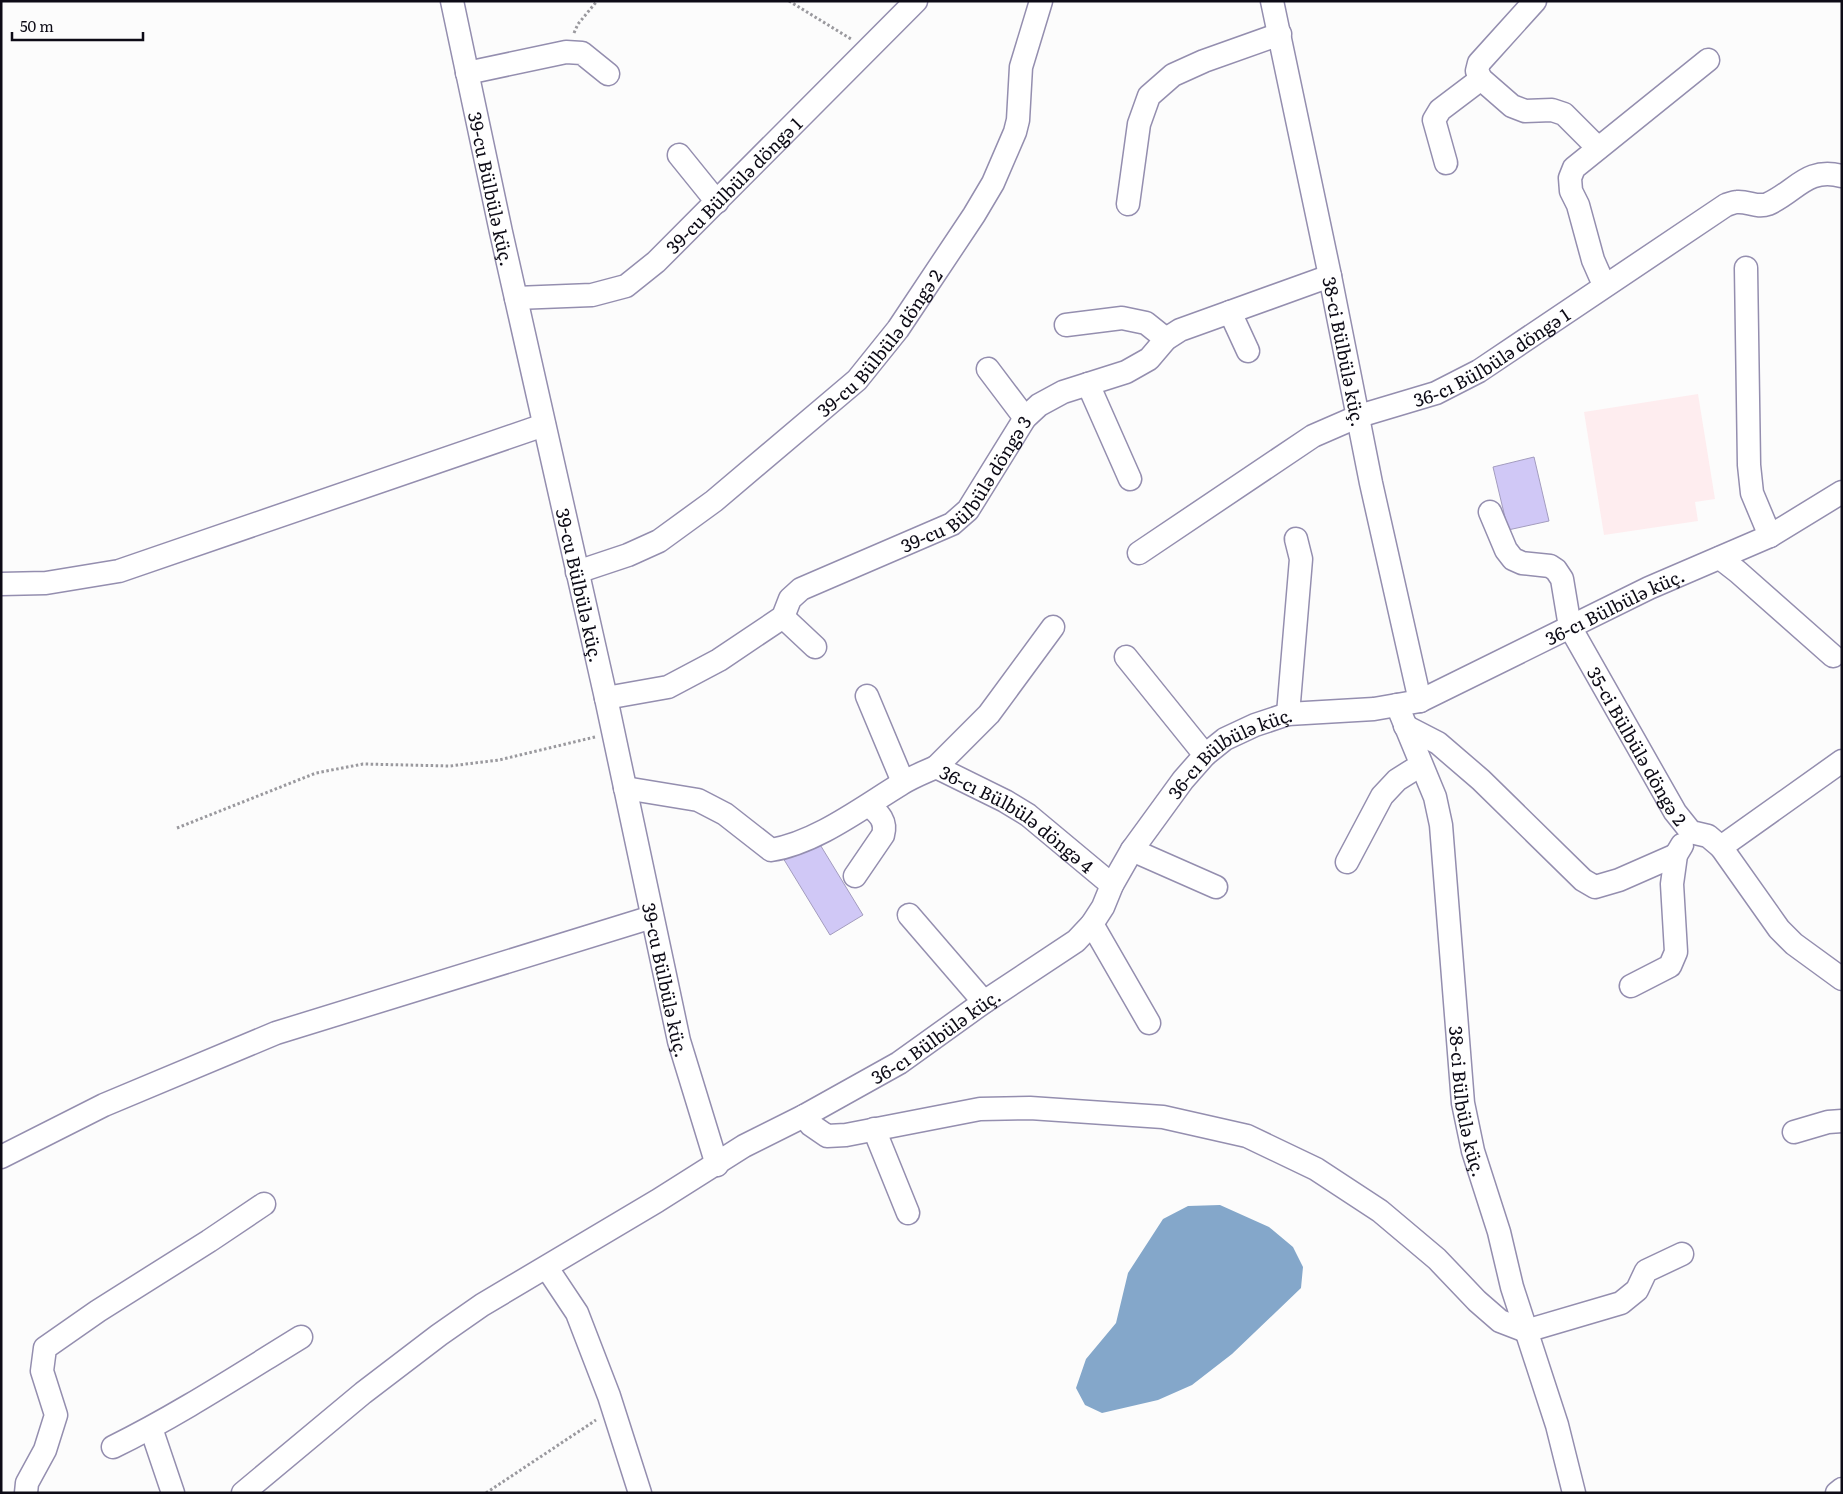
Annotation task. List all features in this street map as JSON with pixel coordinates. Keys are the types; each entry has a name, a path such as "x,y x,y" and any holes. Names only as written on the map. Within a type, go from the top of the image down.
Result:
{"street":[{"name":"39-cu Bülbülə küç.","path":"452,1 544,425 606,698 679,1041 717,1165"},
{"name":"39-cu Bülbülə döngə 1","path":"516,298 592,296 626,286 656,262 916,1"},
{"name":"39-cu Bülbülə döngə 2","path":"577,572 628,555 659,541 714,501 858,380 898,329 974,215 993,183 1015,132 1018,120 1021,68 1041,1"},
{"name":"38-ci Bülbülə küç.","path":"1272,1 1371,483 1420,701"},
{"path":"1535,1 1479,63 1477,71 1481,79 1512,106 1525,111 1552,110 1564,114 1598,148"},
{"path":"1128,204 1139,124 1149,96 1173,75 1204,60 1280,34"},
{"path":"467,73 566,52 582,53 608,74"},
{"path":"1604,285 1594,260 1578,205 1571,191 1570,178 1574,168 1708,60"},
{"path":"1446,162 1434,120 1440,110 1481,79"},
{"path":"679,155 717,202"},
{"name":"36-cı Bülbülə döngə 1","path":"1139,553 1313,436 1358,416 1436,392 1479,371 1726,204 1737,202 1757,206 1767,204 1812,176 1828,172 1842,176"},
{"path":"1746,268 1749,465 1752,493 1770,536"},
{"name":"39-cu Bülbülə döngə 3","path":"606,698 668,687 719,660 782,617 790,599 801,589 952,524 968,510 1024,418 1039,405 1063,392 1126,372 1148,359 1166,339 1180,330 1330,276"},
{"path":"1230,312 1248,351"},
{"path":"1066,325 1122,318 1146,323 1166,339"},
{"path":"988,369 1024,418"},
{"path":"1088,384 1130,479"},
{"path":"1,584 46,583 119,571 544,425"},
{"name":"36-cı Bülbülə küç.","path":"243,1493 363,1394 439,1335 482,1305 717,1165 744,1146 804,1116 899,1063 984,1002 1076,941 1092,924 1103,907 1112,885 1132,850 1183,780 1205,755 1225,739 1255,725 1288,714 1374,709 1420,701 1649,588 1770,536 1842,492"},
{"name":"35-ci Bülbülə döngə 2","path":"1490,512 1506,550 1513,559 1522,563 1550,566 1556,570 1562,579 1570,627 1674,812 1691,832 1708,836 1721,848 1779,929 1794,944 1842,979"},
{"path":"1288,714 1301,559 1296,539"},
{"path":"1720,558 1833,656"},
{"path":"782,617 815,647"},
{"path":"936,767 989,714 1053,627"},
{"path":"1126,657 1205,755"},
{"path":"867,696 904,782"},
{"name":"38-ci Bülbülə küç.","path":"1397,705 1435,796 1442,833 1463,1103 1474,1151 1499,1232 1512,1287 1557,1425 1574,1493"},
{"path":"1405,726 1438,743 1481,780 1583,880 1595,887 1619,880 1676,855"},
{"path":"1721,848 1842,761"},
{"path":"1347,862 1382,796 1397,780 1421,764"},
{"name":"36-cı Bülbülə döngə 4","path":"625,788 698,800 725,814 772,850 787,848 813,837 904,782 936,767 1005,801 1028,815 1112,885"},
{"path":"854,876 883,835 885,827 882,818 869,804"},
{"path":"1631,986 1670,966 1676,952 1672,884 1676,855 1691,832"},
{"path":"1132,850 1216,887"},
{"path":"909,915 984,1002"},
{"path":"1,1156 104,1104 276,1033 652,917"},
{"path":"1092,924 1149,1023"},
{"path":"804,1116 827,1136 980,1109 1030,1108 1164,1117 1247,1136 1316,1169 1380,1211 1437,1259 1477,1301 1500,1321 1526,1331 1621,1303 1637,1290 1646,1271 1682,1254"},
{"path":"1794,1132 1828,1122 1842,1121"},
{"path":"874,1129 908,1213"},
{"path":"26,1493 27,1483 45,1450 56,1415 42,1371 45,1348 98,1311 201,1247 264,1204"},
{"path":"547,1268 577,1313 614,1409 640,1493"},
{"path":"112,1447 151,1428 301,1337"},
{"path":"151,1428 173,1493"},
{"path":"1837,1493 1842,1489"}],"path":[{"path":"566,52 578,24 597,1"},
{"path":"789,1 868,50"},
{"path":"177,828 316,773 363,764 450,766 499,760 613,733"},
{"path":"486,1493 614,1409"}],"shaded area":[{"path":"1698,394 1715,499 1695,502 1698,521 1604,535 1584,412"}],"water":[{"path":"1220,1205 1269,1227 1293,1247 1303,1267 1301,1288 1232,1354 1192,1385 1158,1400 1102,1413 1085,1405 1076,1388 1086,1359 1116,1323 1128,1273 1163,1219 1188,1206"}],"building":[{"path":"1534,457 1549,521 1508,530 1493,467"},
{"path":"816,838 863,915 830,935 783,858"}]}
